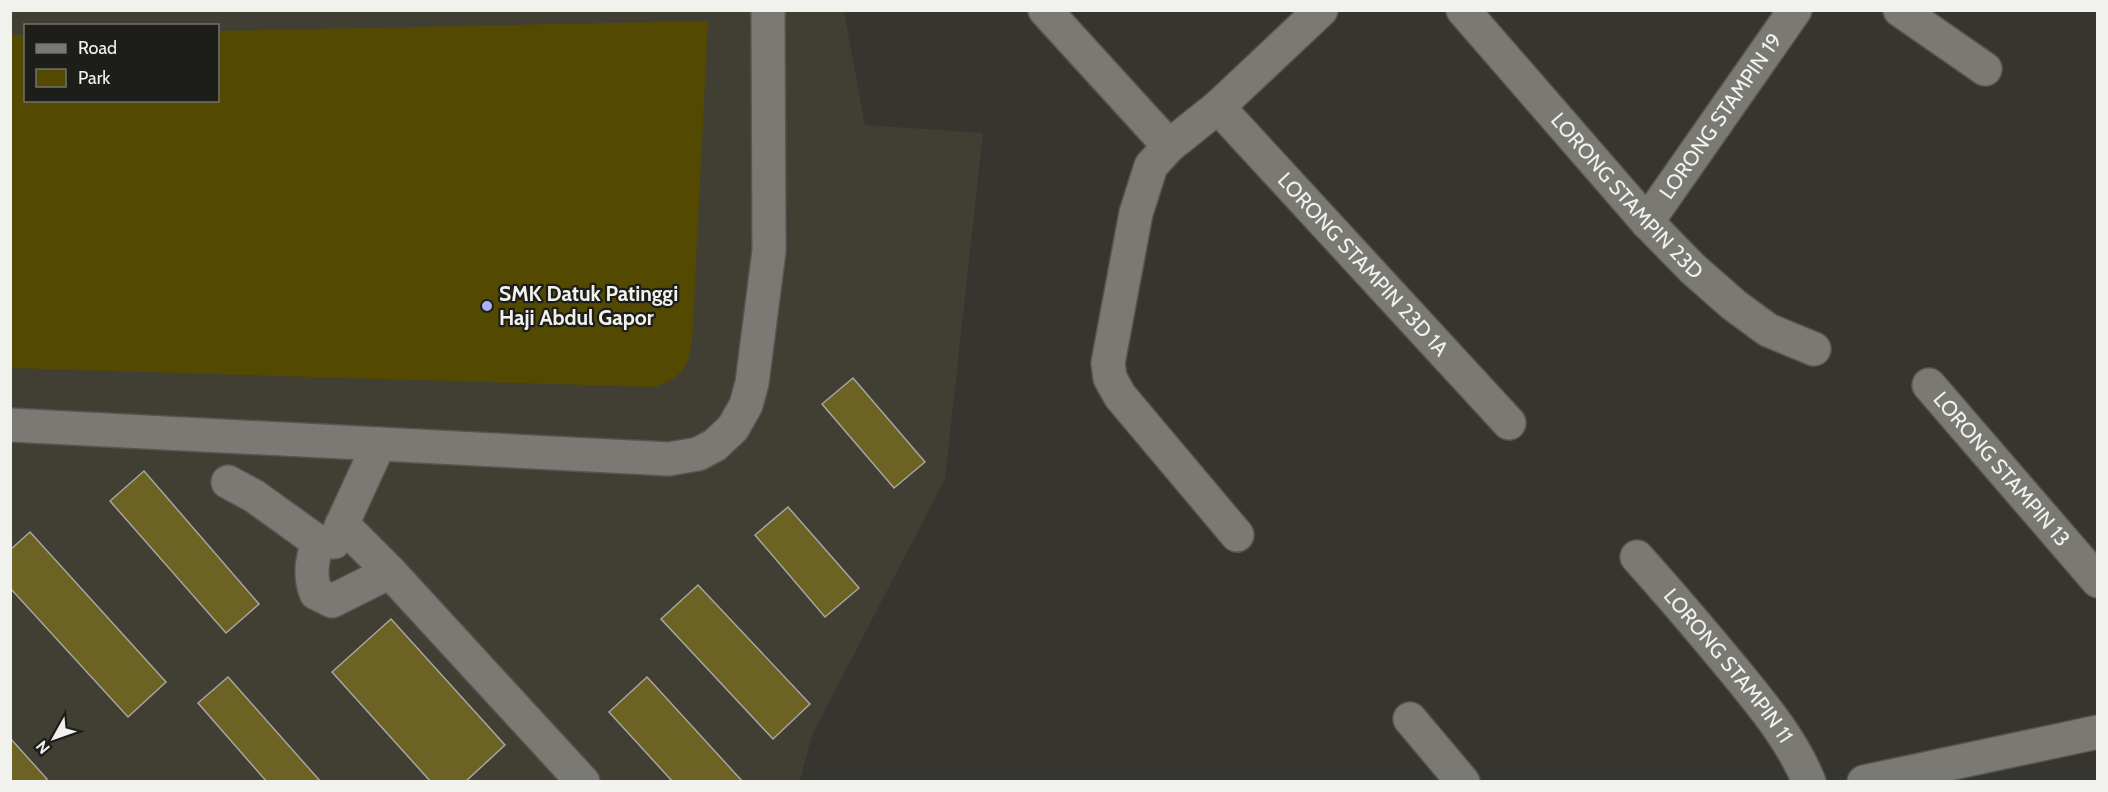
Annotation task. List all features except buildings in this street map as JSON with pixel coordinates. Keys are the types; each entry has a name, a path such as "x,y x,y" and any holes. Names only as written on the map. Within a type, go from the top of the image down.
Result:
{"street":[{"path":"10,425 669,459 698,454 715,445 733,428 746,405 752,383 769,251 768,10"},
{"path":"1045,10 1169,146"},
{"path":"1237,535 1129,408 1110,378 1108,363 1136,213 1151,166 1169,146 1218,107 1321,10"},
{"name":"LORONG STAMPIN 23D","path":"1463,10 1647,222 1693,269 1734,305 1768,330 1814,349"},
{"name":"LORONG STAMPIN 19","path":"1647,222 1795,10"},
{"path":"1900,10 1985,69"},
{"name":"LORONG STAMPIN 23D 1A","path":"1218,107 1509,423"},
{"name":"LORONG STAMPIN 13","path":"1929,385 2097,581"},
{"path":"379,444 330,533 312,560 311,580 316,594 332,602 390,572"},
{"path":"228,482 330,533 390,572 583,782"},
{"name":"LORONG STAMPIN 11","path":"1637,556 1763,707 1791,746 1809,782"},
{"path":"1410,719 1463,782"},
{"path":"1864,782 1970,771 2097,732"}],"shaded area":[{"name":"SMK Datuk Patinggi Haji Abdul Gapor","path":"10,11 844,11 865,125 983,133 945,479 812,735 800,781 11,781"}],"green space":[{"path":"708,21 692,343 688,360 682,371 656,387 11,368 11,35 24,35 24,102 219,102 219,31"}],"place":[{"name":"SMK Datuk Patinggi Haji Abdul Gapor","path":"487,306"}]}
